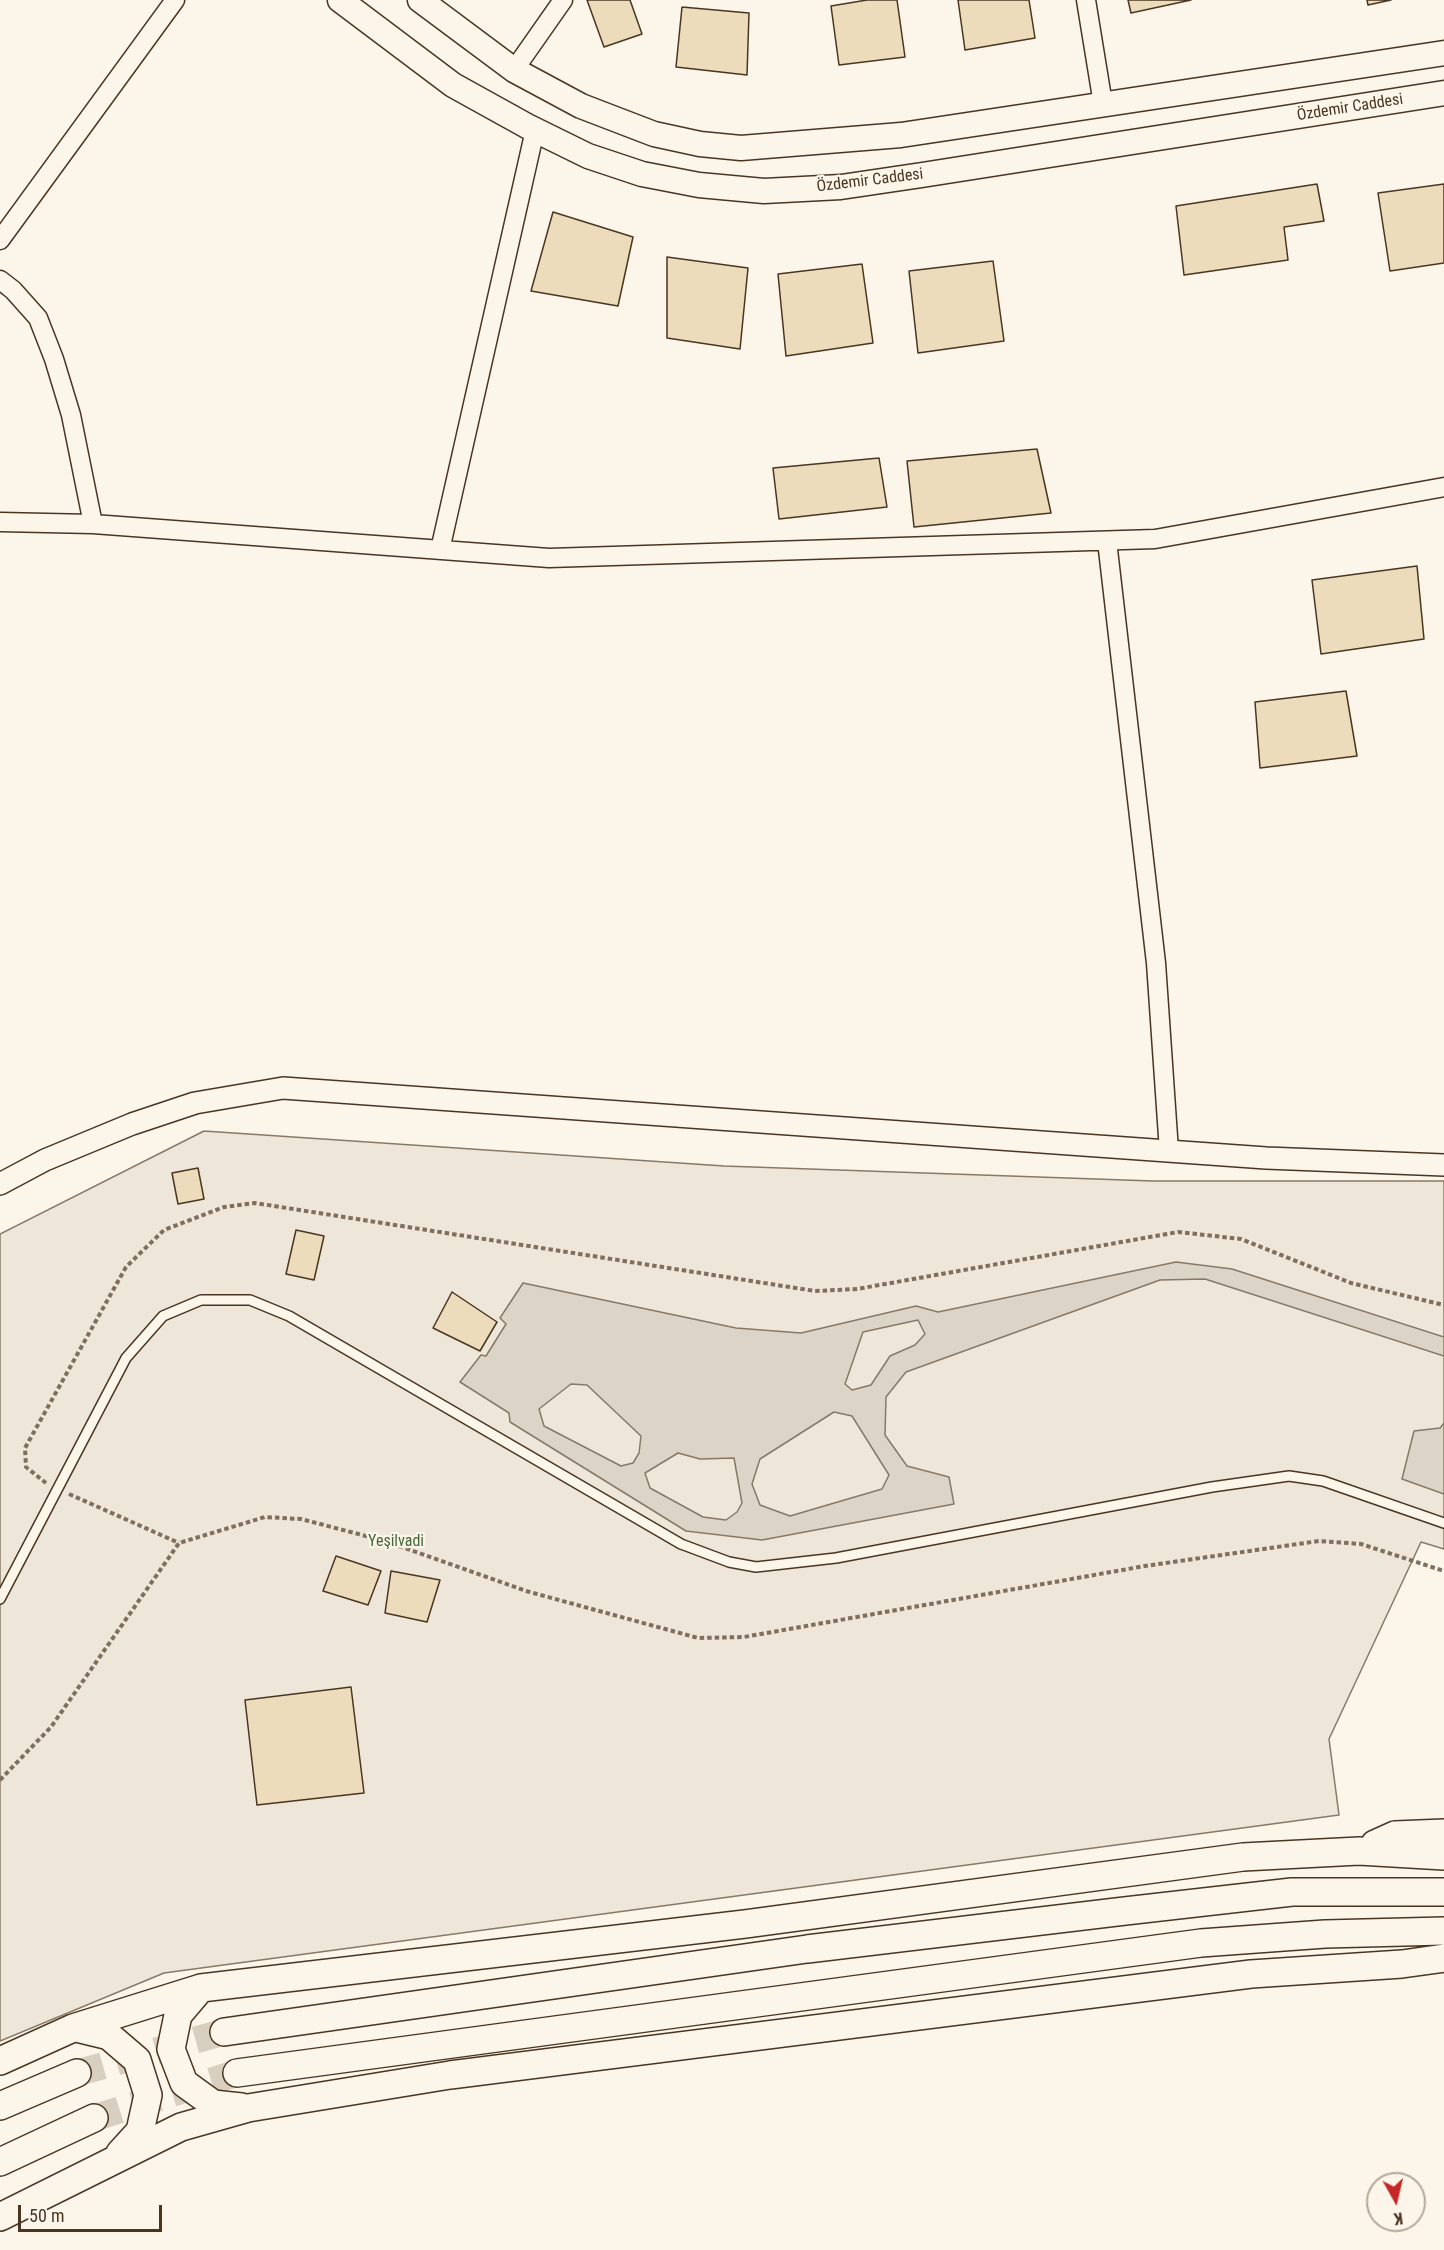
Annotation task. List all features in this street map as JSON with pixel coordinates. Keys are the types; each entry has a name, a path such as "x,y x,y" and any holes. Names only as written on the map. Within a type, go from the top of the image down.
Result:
{"main road":[{"name":"Özdemir Caddesi","path":"340,0 453,85 588,156 642,174 699,185 764,191 841,187 1444,93"},
{"path":"420,0 514,70 581,106 654,134 700,144 741,148 901,135 1444,53"},
{"path":"1359,1851 1395,1835 1444,1833"},
{"path":"0,2061 73,2028 201,1988 733,1925 1243,1857 1359,1851 1444,1856"},
{"path":"224,2032 807,1949 1125,1911 1292,1892 1444,1892"},
{"path":"237,2073 1201,1943 1325,1934 1444,1931"},
{"path":"0,2217 181,2127 248,2108 450,2075 1251,1974 1402,1964 1444,1958"},
{"path":"201,1988 178,2015 171,2049 180,2072 184,2082 213,2104 248,2108"},
{"path":"73,2028 109,2036 137,2060 148,2095 140,2131 115,2158"},
{"path":"0,2106 76,2073"},
{"path":"0,2162 94,2118"}],"street":[{"path":"0,240 175,0"},
{"path":"514,70 563,0"},
{"path":"1086,0 1103,105"},
{"path":"440,550 535,130"},
{"path":"0,280 13,290 38,318 54,359 71,415 93,524"},
{"path":"0,522 93,524 549,558 1155,539 1444,487"},
{"path":"1107,540 1156,963 1168,1151"},
{"path":"0,1184 45,1160 143,1120 195,1103 283,1088 1168,1151 1444,1165"}],"lane":[{"path":"0,1599 126,1358 163,1316 201,1300 250,1300 288,1316 681,1544 729,1562 756,1567 836,1558 1212,1487 1289,1476 1323,1481 1444,1522"}],"path":[{"path":"178,1543 44,1482 26,1467 25,1448 126,1267 164,1230 224,1207 255,1203 815,1291 857,1289 1178,1232 1241,1239 1352,1283 1444,1305"},
{"path":"0,1780 51,1726 178,1543 265,1517 301,1519 385,1541 526,1591 698,1638 744,1636 1145,1566 1319,1541 1361,1544 1444,1571"}],"green space":[{"name":"Yeşilvadi","path":"204,1131 724,1166 1153,1181 1444,1181 1444,1549 1421,1542 1329,1739 1339,1815 164,1973 0,2041 0,1234"}],"shaded area":[{"path":"1176,1262 1232,1269 1444,1337 1444,1356 1205,1279 1160,1280 906,1372 886,1397 885,1435 907,1466 949,1477 954,1504 762,1540 686,1531 510,1422 509,1413 460,1382 481,1355 486,1356 506,1324 500,1318 523,1283 736,1328 801,1333 916,1306 938,1312","holes":["918,1320 925,1334 915,1345 890,1356 871,1385 852,1390 845,1384 863,1332","571,1384 587,1385 641,1436 639,1453 633,1463 621,1466 544,1426 539,1409","834,1412 852,1416 889,1475 882,1489 790,1516 760,1505 752,1484 760,1459","678,1453 700,1459 734,1458 742,1503 737,1512 726,1520 703,1517 650,1488 645,1473"]},
{"path":"1444,1423 1444,1494 1402,1479 1414,1431 1440,1428"}],"building":[{"path":"587,0 630,0 642,34 604,47"},
{"path":"867,0 897,0 905,57 839,65 831,6"},
{"path":"958,0 1029,0 1035,38 965,50"},
{"path":"1128,0 1191,0 1131,13"},
{"path":"1367,0 1391,0 1368,5"},
{"path":"682,7 749,13 747,75 676,67"},
{"path":"1317,184 1324,221 1284,227 1288,260 1184,275 1176,206"},
{"path":"1444,184 1444,263 1390,271 1378,193"},
{"path":"553,212 633,237 618,306 531,291"},
{"path":"667,257 748,268 740,349 667,338"},
{"path":"993,261 1004,341 918,353 909,271"},
{"path":"862,264 873,343 786,356 778,274"},
{"path":"1037,449 1051,513 914,527 907,461"},
{"path":"879,458 887,507 779,519 773,468"},
{"path":"1417,566 1424,639 1321,654 1312,580"},
{"path":"1346,691 1357,756 1260,768 1255,702"},
{"path":"198,1168 204,1199 178,1204 172,1173"},
{"path":"296,1230 324,1236 314,1280 286,1274"},
{"path":"452,1292 497,1322 480,1351 433,1328"},
{"path":"336,1556 381,1571 368,1605 323,1591"},
{"path":"391,1571 440,1580 427,1622 385,1613"},
{"path":"351,1687 364,1793 257,1805 245,1700"}],"tunnel":[{"path":"77,2073 224,2032"},
{"path":"94,2118 237,2073"}]}
